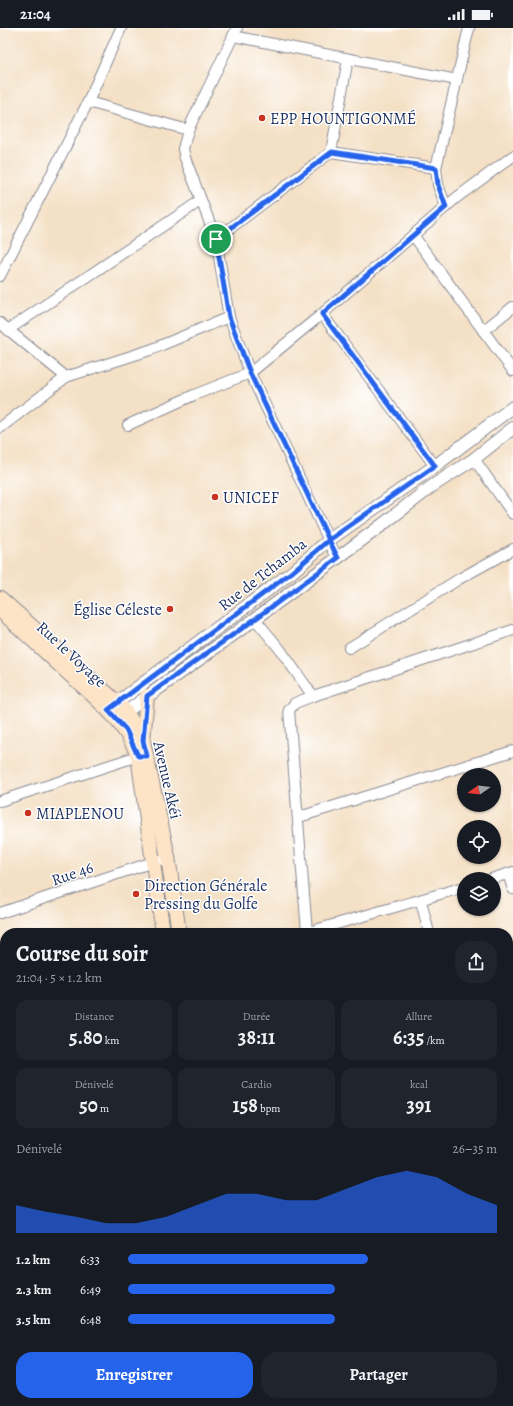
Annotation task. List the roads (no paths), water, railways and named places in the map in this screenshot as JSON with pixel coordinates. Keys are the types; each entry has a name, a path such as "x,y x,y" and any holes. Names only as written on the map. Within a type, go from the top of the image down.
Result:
{"main road":[{"name":"Avenue Akéi","path":"0,598 117,711 143,741 142,756 168,857 178,928"},
{"name":"Rue le Voyage","path":"2,615 117,711 126,730 142,756 153,862 162,928"},
{"path":"143,741 147,696"}],"street":[{"path":"0,276 88,102 121,28"},
{"path":"446,207 438,185 436,168 469,28"},
{"path":"338,558 250,373 229,317 216,239 200,201 184,154 185,140 188,130 235,32 348,59 457,80"},
{"path":"216,239 332,152 348,59"},
{"path":"88,102 188,130"},
{"path":"332,152 436,168"},
{"path":"128,425 194,395 250,373 322,314 446,207 513,156"},
{"path":"8,330 200,201"},
{"path":"413,235 482,331 513,371"},
{"path":"482,331 513,307"},
{"path":"322,314 435,466"},
{"path":"0,428 66,377 150,350 229,317"},
{"path":"0,323 66,377"},
{"name":"Rue de Tchamba","path":"117,711 292,572 329,540 435,466 513,407"},
{"name":"Rue de Tchamba","path":"117,711 147,696 255,619 338,558 430,487 474,459 513,428"},
{"path":"474,459 513,514"},
{"path":"349,648 459,579 513,549"},
{"path":"255,619 279,648 313,696"},
{"path":"306,928 299,817 289,710 295,703 313,696 513,630"},
{"path":"299,817 513,751"},
{"path":"0,801 142,756"},
{"name":"Rue 46","path":"0,913 168,857"},
{"path":"501,876 511,873 513,889"},
{"path":"321,928 457,890"},
{"path":"421,901 428,928"}],"place":[{"name":"EPP HOUNTIGONMÉ","path":"262,118"},
{"name":"UNICEF","path":"215,497"},
{"name":"Église Céleste","path":"170,609"},
{"name":"MIAPLENOU","path":"28,813"},
{"name":"Direction Générale Pressing du Golfe","path":"136,894"}]}
